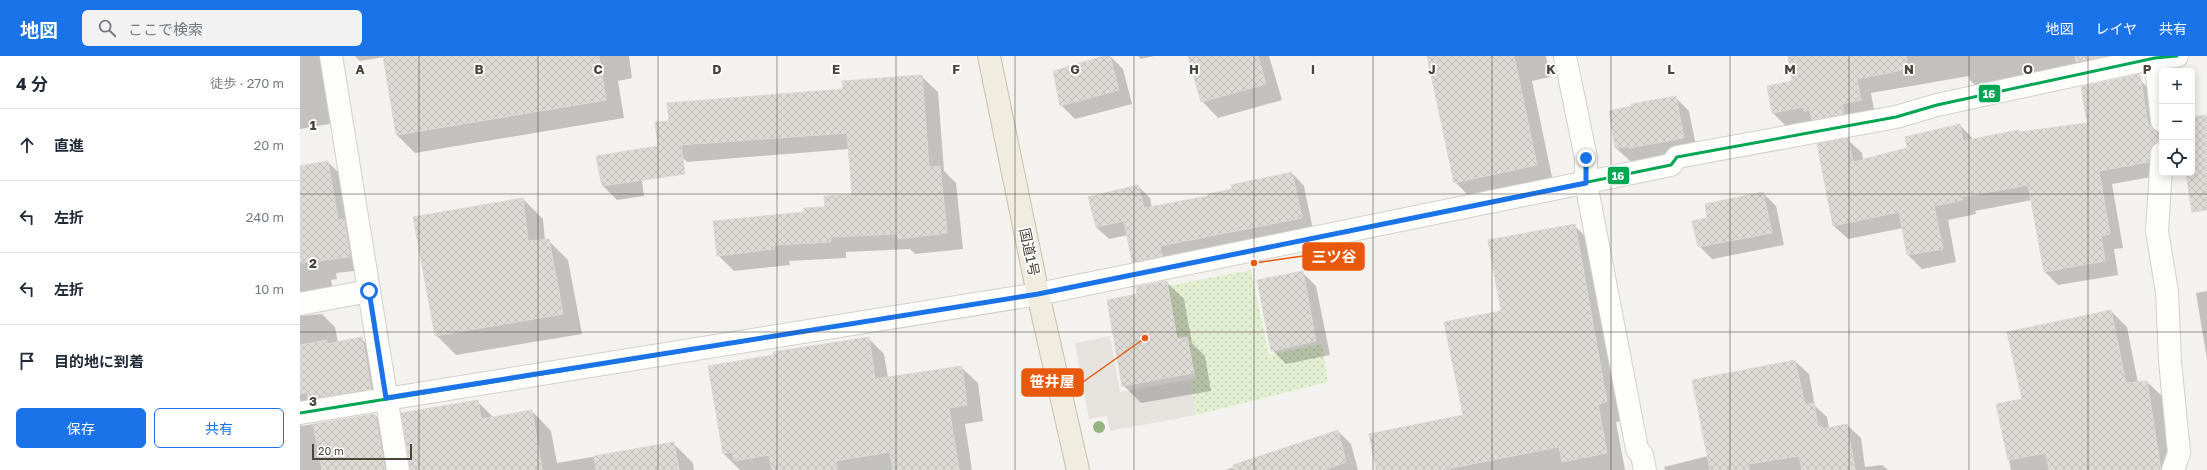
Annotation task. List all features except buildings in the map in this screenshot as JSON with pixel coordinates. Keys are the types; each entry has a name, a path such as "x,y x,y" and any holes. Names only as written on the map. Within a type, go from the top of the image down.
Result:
{"highway":[{"name":"国道1号","path":"989,56 1038,294 1078,470"}],"street":[{"path":"331,56 398,470"},
{"path":"1564,56 1586,158 1586,183 1637,449 1642,455 1645,470"},
{"path":"300,413 1038,294 1671,165 1677,157 1896,117 1937,105 2155,57 2177,56"},
{"path":"2155,57 2160,104"},
{"path":"2161,176 2157,231 2167,292 2170,361 2179,453 2173,470"},
{"path":"300,304 369,291"}],"green space":[{"path":"1251,270 1269,355 1322,344 1328,382 1196,415 1190,380 1196,378 1187,338 1177,339 1167,286"}],"shaded area":[{"path":"1110,336 1120,392 1190,380 1196,415 1110,431 1107,416 1089,419 1075,343"}],"transit line":[{"name":"16","path":"300,413 1038,294 1671,165 1677,157 1896,117 1937,105 2155,58 2177,56"}],"place":[{"name":"三ツ谷","path":"1254,263"},
{"name":"笹井屋","path":"1145,338"}],"route":[{"path":"369,291 386,398 1038,294 1586,183 1586,158"}]}
